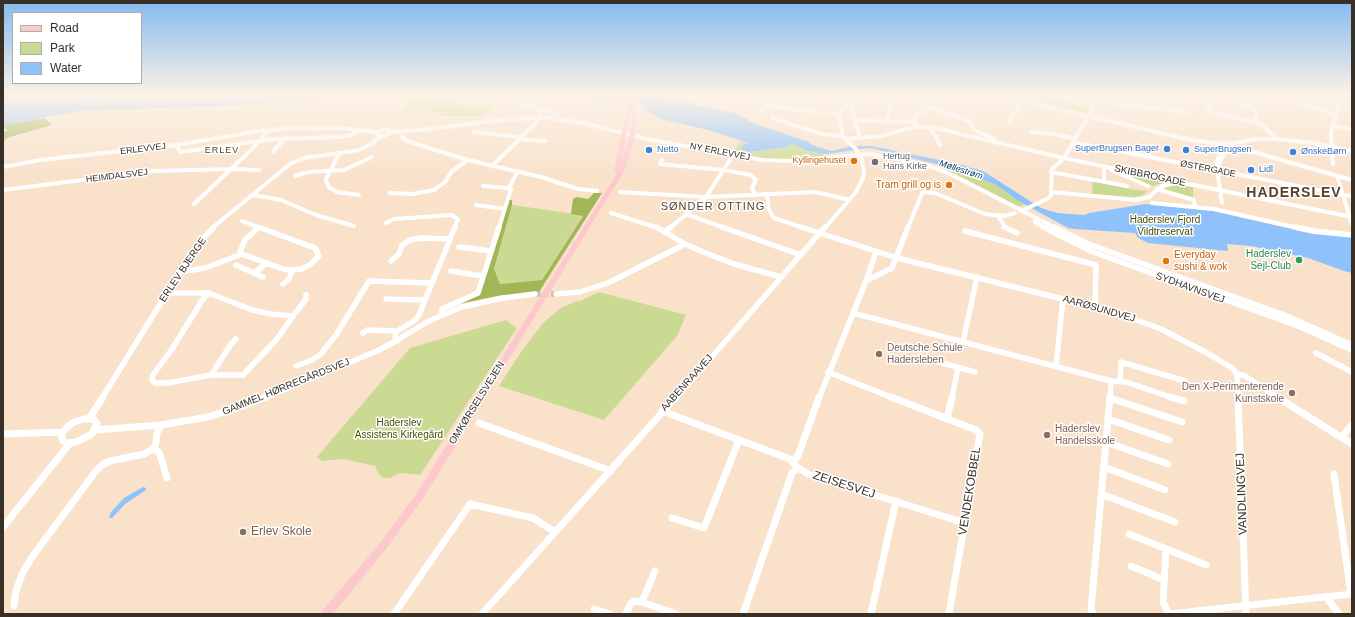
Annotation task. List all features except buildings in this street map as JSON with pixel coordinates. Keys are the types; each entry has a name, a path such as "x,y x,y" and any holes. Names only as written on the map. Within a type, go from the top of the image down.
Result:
{"main road":[{"name":"OMKØRSELSVEJEN","path":"614,181 626,125"},
{"path":"629,125 629,130 632,136"},
{"name":"OMKØRSELSVEJEN","path":"326,614 383,546 421,494 624,164 632,136 633,125"},
{"path":"624,134 628,136 626,151 628,153"}],"street":[{"name":"NY ERLEVVEJ","path":"379,134 388,135 392,132 463,125"},
{"path":"492,166 533,125"},
{"name":"NY ERLEVVEJ","path":"590,125 632,136 733,155 775,161 860,154"},
{"path":"793,125 822,134 860,139 880,136 915,127 931,127"},
{"path":"841,125 844,137 860,154"},
{"path":"856,125 860,139"},
{"path":"923,125 972,134 1016,147 1104,167 1104,182"},
{"path":"971,125 974,130 996,141"},
{"path":"1023,210 1049,198 1051,192 1051,172 1054,166 1064,158 1083,125"},
{"path":"1128,125 1221,146 1230,151"},
{"path":"1262,125 1277,138"},
{"path":"1333,164 1330,138 1332,125 1352,130"},
{"name":"ERLEVVEJ","path":"3,167 40,160 176,145 270,129 318,127 360,130 379,134"},
{"path":"931,127 930,131 934,133 940,145"},
{"path":"194,204 202,195 232,169 270,129"},
{"path":"176,145 180,152 260,140 341,137 351,135 360,130"},
{"path":"474,132 545,141"},
{"name":"ØSTERGADE","path":"1030,132 1055,134 1074,140 1352,196"},
{"name":"ERLEV BJERGE","path":"89,419 180,272 199,243 212,228 254,195 285,167 295,161 317,156 351,152 366,147 379,134"},
{"path":"402,137 408,141 468,160 556,181 578,189 597,191"},
{"path":"1221,146 1246,141 1277,138 1352,151"},
{"path":"273,152 284,139"},
{"path":"1218,170 1222,157 1225,153 1238,148 1246,141"},
{"path":"1230,144 1256,154 1352,180"},
{"path":"1221,146 1216,162 1222,202"},
{"path":"339,154 326,179 329,187 337,192 359,195"},
{"name":"AABENRAAVEJ","path":"482,614 611,471 662,411 850,200 862,180 864,172 860,154"},
{"name":"SYDHAVNSVEJ","path":"860,154 929,169 959,181 1012,208 1023,210 1035,218 1086,243 1280,314 1352,344"},
{"path":"666,231 706,197 733,155"},
{"path":"295,176 308,172 349,168 372,156"},
{"path":"390,193 412,194 434,190 445,182 452,172 468,160"},
{"path":"662,160 660,164 747,173 755,177 756,182 752,188 755,195"},
{"name":"SKIBBROGADE","path":"1104,167 1176,183 1220,190 1350,217"},
{"name":"SKIBBROGADE","path":"1104,167 1148,186"},
{"name":"HEIMDALSVEJ","path":"3,190 153,171 232,169 259,170"},
{"path":"518,171 508,188 510,189 478,293 442,309 442,315 485,301 535,294"},
{"path":"1051,172 1127,186"},
{"path":"1337,176 1352,224"},
{"path":"1051,192 1136,200 1149,197 1157,189 1166,184 1176,183"},
{"path":"483,186 508,188"},
{"path":"1157,189 1194,200 1196,207"},
{"path":"620,192 706,197 815,192 850,200"},
{"path":"866,281 892,268 922,193 935,193 978,212 998,216 1015,213"},
{"name":"AARØSUNDVEJ","path":"767,194 769,210 774,218 876,252 1063,299 1134,319 1166,331 1232,368 1237,374 1245,376 1352,444"},
{"path":"254,195 281,200 316,215 354,226"},
{"path":"1152,203 1196,207 1228,212 1314,232 1352,235"},
{"path":"476,205 504,209"},
{"path":"611,213 657,227 666,231 685,244 734,264 781,277"},
{"path":"686,214 802,255"},
{"path":"363,332 367,330 397,332 414,320 425,300 458,219 455,216 441,215 394,220 386,223"},
{"path":"998,216 1004,227 1017,233"},
{"name":"SYDHAVNSVEJ","path":"1035,218 1035,222 1057,235 1093,252 1298,326 1352,350"},
{"path":"180,272 205,268 242,254 283,270 302,269 316,260 319,256 315,248 242,221"},
{"path":"242,254 240,252 246,240 250,234 258,228"},
{"path":"965,231 1096,265 1094,308"},
{"path":"391,261 399,254 402,245 410,240 421,238 450,239"},
{"path":"556,294 580,292 608,283 685,244"},
{"path":"459,247 491,251"},
{"path":"743,614 828,372 866,281 876,252"},
{"path":"254,272 267,263"},
{"path":"236,265 263,277"},
{"path":"283,284 289,280 292,270"},
{"path":"451,271 483,276"},
{"path":"963,342 977,277"},
{"path":"296,366 312,360 320,355 336,335 369,281 432,283"},
{"path":"167,293 194,291 210,294 252,310 271,314 293,316"},
{"path":"210,294 203,299 172,349 153,375 152,380 156,383 168,383 211,374 242,375 277,339 306,299 306,295"},
{"path":"386,299 425,300"},
{"path":"1056,366 1063,299"},
{"path":"853,313 1111,381 1120,381 1184,401"},
{"name":"GAMMEL HØRREGÅRDSVEJ","path":"95,430 161,426 208,417 243,406 377,351 442,315"},
{"path":"397,332 395,337 400,339"},
{"path":"211,374 236,339"},
{"path":"1316,353 1352,372"},
{"path":"940,362 975,372"},
{"path":"1120,381 1121,362 1185,381"},
{"path":"947,419 958,367"},
{"name":"VENDEKOBBEL","path":"828,372 976,430 980,434 949,614"},
{"name":"VANDLINGVEJ","path":"1237,374 1246,610"},
{"path":"1093,614 1091,609 1111,381"},
{"path":"1110,398 1182,422"},
{"name":"ZEISESVEJ","path":"662,411 739,440 796,464 810,475 965,524"},
{"path":"3,527 70,443 87,437 95,430 97,423 96,421 89,419 74,422 63,432 61,439 70,443"},
{"path":"1108,419 1169,440"},
{"path":"480,423 611,471"},
{"path":"1341,437 1352,425"},
{"path":"14,606 16,591 22,574 32,557 96,471 102,465 110,461 144,454 153,449 156,443 157,433 161,426"},
{"path":"3,434 63,432"},
{"path":"672,518 704,528 739,440"},
{"path":"1106,442 1168,464"},
{"path":"153,449 159,452 167,478"},
{"path":"1104,467 1165,490"},
{"path":"1166,548 1163,602 1169,614 1246,610 1352,594 1348,553 1334,474"},
{"path":"1101,494 1175,522"},
{"path":"871,614 896,501"},
{"path":"394,614 470,504 533,518 555,532"},
{"path":"1129,534 1206,565"},
{"path":"1131,566 1164,580"},
{"path":"642,602 655,571"},
{"path":"1326,597 1339,614"},
{"path":"626,614 630,605 634,601 642,602 676,614"},
{"path":"594,609 610,614"}],"green space":[{"path":"3,125 52,125 10,137 3,141 5,137 3,137 3,133 8,130 3,128"},
{"path":"741,141 749,144 741,149 749,152 787,147 793,144 807,151 831,155 797,159 771,159 731,153"},
{"path":"936,164 995,184 1025,205 1018,206"},
{"path":"1113,170 1165,180 1166,182 1153,186"},
{"path":"1093,181 1134,190 1148,191 1141,196 1133,197 1092,194"},
{"path":"1176,185 1193,186 1193,199 1163,190 1167,187"},
{"path":"594,193 602,193 539,292 497,296 459,304 479,294 508,200 512,200 512,205 494,269 500,284 542,280 583,216 571,214 573,199 577,197 588,199"},
{"path":"512,205 583,215 542,280 500,284 494,270"},
{"path":"599,292 686,315 677,336 604,420 499,386 521,352 543,323 562,307 577,301 578,302"},
{"name":"Haderslev Assistens Kirkegård","path":"506,320 517,328 420,475 400,473 390,478 383,478 378,473 375,466 344,459 322,461 317,457 410,348"}],"water":[{"name":"Haderslev Fjord Vildtreservat","path":"686,125 758,125 831,151 852,146 872,146 958,164 983,171 1041,208 1057,213 1084,215 1145,204 1213,211 1313,234 1352,237 1352,273 1308,258 1251,246 1227,244 1228,251 1148,243 1138,238 1135,233 1068,228 1017,200 995,184 936,164 870,148 826,154 807,151 793,144 787,147 749,152 741,149 744,144 749,143"},
{"path":"143,487 146,488 146,490 125,504 112,518 109,518 111,512 124,498"}],"tunnel":[{"path":"535,294 556,294"}],"place":[{"name":"SuperBrugsen Bager","path":"1167,149"},
{"name":"Netto","path":"649,150"},
{"name":"SuperBrugsen","path":"1186,150"},
{"name":"ØnskeBørn","path":"1293,152"},
{"name":"Kyllingehuset","path":"854,161"},
{"name":"Hertug Hans Kirke","path":"875,162"},
{"name":"Lidl","path":"1251,170"},
{"name":"Tram grill og is","path":"949,185"},
{"name":"Haderslev Sejl-Club","path":"1299,260"},
{"name":"Everyday sushi & wok","path":"1166,261"},
{"name":"Deutsche Schule Hadersleben","path":"879,354"},
{"name":"Den X-Perimenterende Kunstskole","path":"1292,393"},
{"name":"Haderslev Handelsskole","path":"1047,435"},
{"name":"Erlev Skole","path":"243,532"}],"district":[{"name":"ERLEV","path":"222,151"},
{"name":"HADERSLEV","path":"1294,193"},
{"name":"SØNDER OTTING","path":"713,207"}],"water label":[{"name":"Møllestrøm","path":"961,170"}]}
